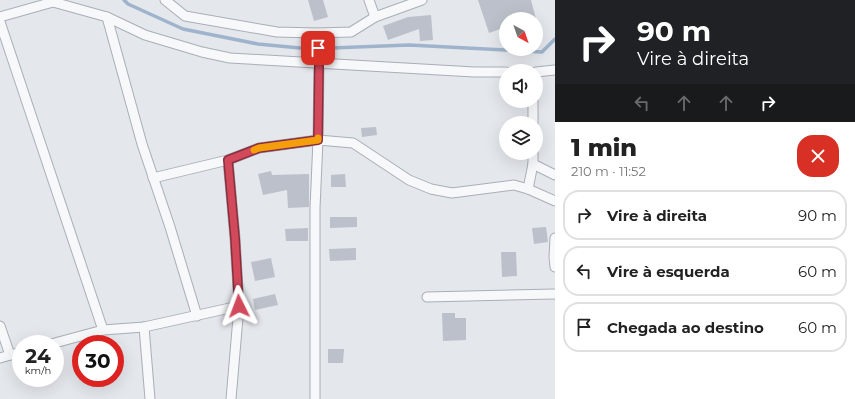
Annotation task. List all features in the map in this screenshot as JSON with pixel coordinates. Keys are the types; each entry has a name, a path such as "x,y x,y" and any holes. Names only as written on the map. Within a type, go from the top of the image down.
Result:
{"street":[{"path":"165,0 185,16 278,32 317,33 351,32 375,17 422,0"},
{"path":"369,0 375,17"},
{"path":"0,17 53,2 107,17 145,35 202,52 230,58 474,72 499,72"},
{"path":"107,17 142,144 170,227 196,316"},
{"path":"0,22 103,330"},
{"path":"315,399 315,208 319,63 317,33"},
{"path":"543,71 555,70"},
{"path":"153,178 228,160 259,148 318,140 353,143 409,180 431,189 452,193 514,185 528,188 555,201"},
{"path":"228,160 239,306 231,399"},
{"path":"528,188 533,160"},
{"path":"533,164 555,175"},
{"path":"555,238 555,267"},
{"path":"427,296 555,294"},
{"path":"64,340 103,330 144,328 239,306"},
{"path":"0,326 10,355 0,358"},
{"path":"144,328 150,399"}],"building":[{"path":"308,0 323,0 328,17 314,21"},
{"path":"478,0 531,0 534,12 499,12 499,29 489,33"},
{"path":"431,15 433,40 420,41 419,29 388,40 383,26 408,17"},
{"path":"376,127 377,135 362,137 361,128"},
{"path":"271,171 272,175 309,174 309,207 288,208 287,190 263,195 258,174"},
{"path":"345,174 346,187 331,187 331,175"},
{"path":"330,217 357,217 357,227 330,228"},
{"path":"546,227 548,242 534,244 532,228"},
{"path":"308,228 308,241 286,241 285,229"},
{"path":"356,248 356,260 330,261 329,249"},
{"path":"501,252 516,252 517,276 502,277"},
{"path":"271,258 275,277 255,281 251,262"},
{"path":"275,294 278,305 255,310 253,299"},
{"path":"442,313 455,313 455,318 466,318 466,340 443,341"},
{"path":"328,349 344,349 343,363 328,363"}],"waterway":[{"path":"124,0 128,4 183,29 258,44 300,48"},
{"path":"331,48 409,45 542,52 555,39"}],"slow traffic":[{"path":"254,150 259,148 318,140 318,138"}],"route":[{"path":"239,306 228,160 259,148 318,140 318,48"}]}
